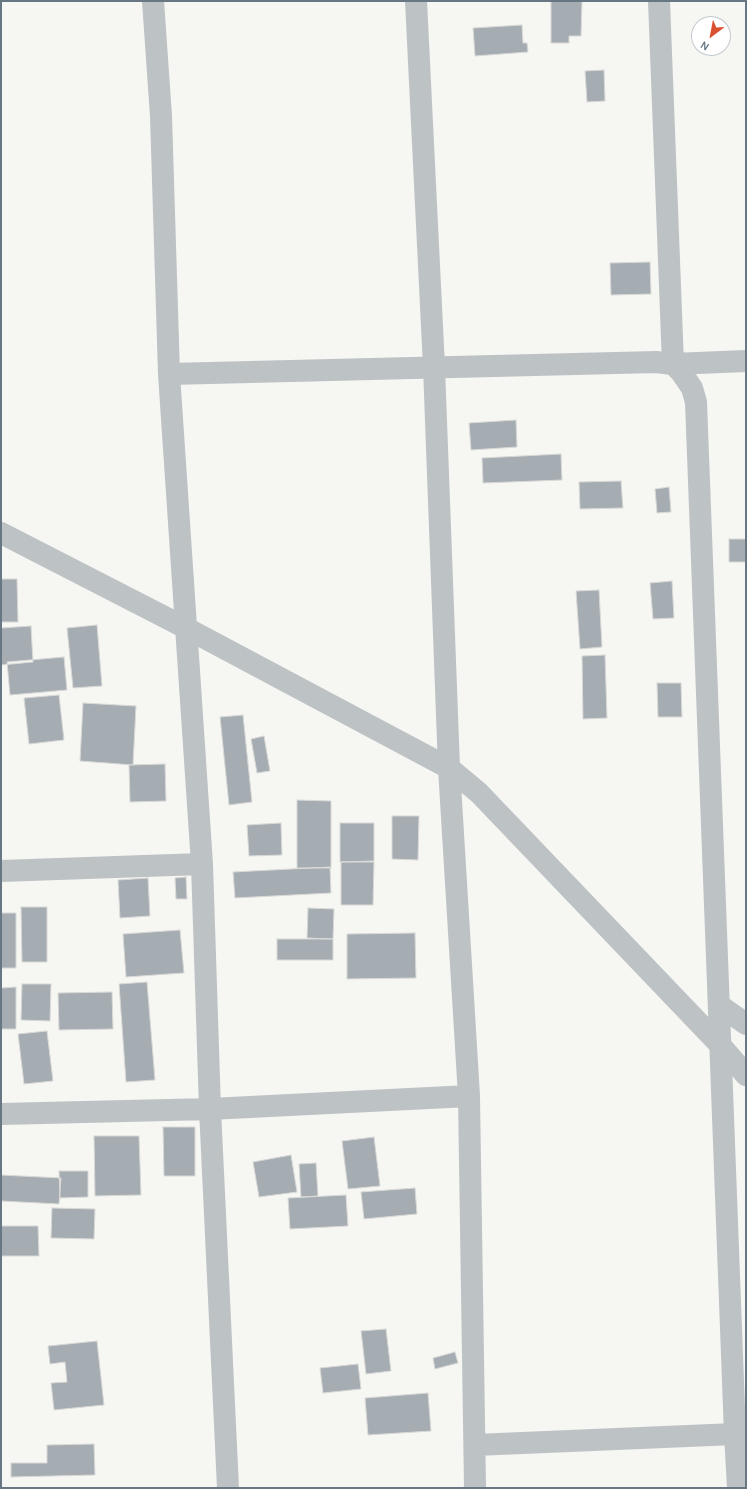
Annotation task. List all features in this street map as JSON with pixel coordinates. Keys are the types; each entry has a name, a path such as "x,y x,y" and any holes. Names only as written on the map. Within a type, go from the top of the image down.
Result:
{"street":[{"path":"153,1 162,116 169,374 202,864 210,1109 228,1488"},
{"path":"416,1 434,368 449,768 469,1096 475,1488"},
{"path":"658,1 673,364 681,372 692,388 696,402 738,1488"},
{"path":"169,374 656,362 673,364 746,361"},
{"path":"1,533 186,628 449,768 479,793 721,1046 746,1075"},
{"path":"1,871 202,864"},
{"path":"720,1005 746,1024"},
{"path":"1,1114 210,1109 469,1096"},
{"path":"475,1445 735,1434"}],"building":[{"path":"551,1 582,1 581,36 569,36 569,43 551,43"},
{"path":"522,25 523,43 527,43 528,52 475,56 473,28"},
{"path":"604,70 605,101 587,102 585,71"},
{"path":"650,262 651,294 611,295 610,263"},
{"path":"516,420 517,447 471,450 469,423"},
{"path":"561,454 562,480 483,483 482,458"},
{"path":"621,481 623,508 580,509 579,482"},
{"path":"669,487 671,512 657,513 655,489"},
{"path":"729,539 746,539 746,562 729,562"},
{"path":"1,579 17,579 18,622 1,622"},
{"path":"672,581 674,618 653,619 650,583"},
{"path":"599,590 602,647 580,649 576,591"},
{"path":"97,625 102,686 73,688 67,628"},
{"path":"31,626 33,662 1,665 1,628"},
{"path":"605,655 607,718 583,719 582,656"},
{"path":"64,657 67,690 10,695 7,662"},
{"path":"657,683 681,683 682,717 658,717"},
{"path":"59,695 64,740 29,744 24,698"},
{"path":"83,703 136,706 133,765 80,761"},
{"path":"243,715 252,802 229,805 220,717"},
{"path":"264,736 270,771 257,773 251,739"},
{"path":"165,764 166,801 130,802 129,765"},
{"path":"297,800 331,801 331,868 297,868"},
{"path":"392,816 419,816 418,860 392,859"},
{"path":"281,823 282,855 249,856 247,825"},
{"path":"340,823 374,823 374,861 340,862"},
{"path":"341,862 374,862 373,905 341,905"},
{"path":"330,867 331,893 235,898 233,872"},
{"path":"186,877 187,899 176,899 175,878"},
{"path":"148,878 150,916 120,918 118,880"},
{"path":"21,907 47,907 47,962 22,962"},
{"path":"308,908 334,909 333,939 307,938"},
{"path":"1,913 16,913 16,968 1,968"},
{"path":"180,930 184,973 126,977 123,934"},
{"path":"415,933 416,978 347,979 347,934"},
{"path":"277,939 333,939 333,960 277,960"},
{"path":"147,982 155,1080 126,1082 119,984"},
{"path":"22,984 51,984 50,1021 21,1020"},
{"path":"16,987 16,1029 1,1029 1,988"},
{"path":"112,992 113,1029 59,1030 58,993"},
{"path":"47,1031 53,1081 24,1084 18,1034"},
{"path":"163,1127 195,1127 195,1176 164,1176"},
{"path":"94,1136 139,1136 141,1195 95,1196"},
{"path":"374,1137 380,1186 348,1189 342,1141"},
{"path":"291,1155 297,1192 259,1197 253,1162"},
{"path":"316,1163 318,1196 301,1197 299,1164"},
{"path":"59,1171 88,1171 88,1197 60,1198"},
{"path":"1,1175 61,1178 59,1204 1,1201"},
{"path":"415,1188 417,1214 364,1219 361,1192"},
{"path":"346,1195 348,1226 290,1229 288,1198"},
{"path":"52,1208 95,1209 94,1239 51,1238"},
{"path":"1,1226 38,1226 39,1256 1,1256"},
{"path":"386,1329 391,1371 366,1374 361,1331"},
{"path":"97,1341 104,1405 54,1410 51,1383 67,1382 65,1362 50,1364 48,1346"},
{"path":"455,1352 458,1363 435,1369 433,1358"},
{"path":"358,1364 361,1389 323,1393 320,1368"},
{"path":"428,1393 431,1431 368,1435 365,1398"},
{"path":"94,1444 95,1475 11,1477 11,1463 47,1463 47,1445"}]}
